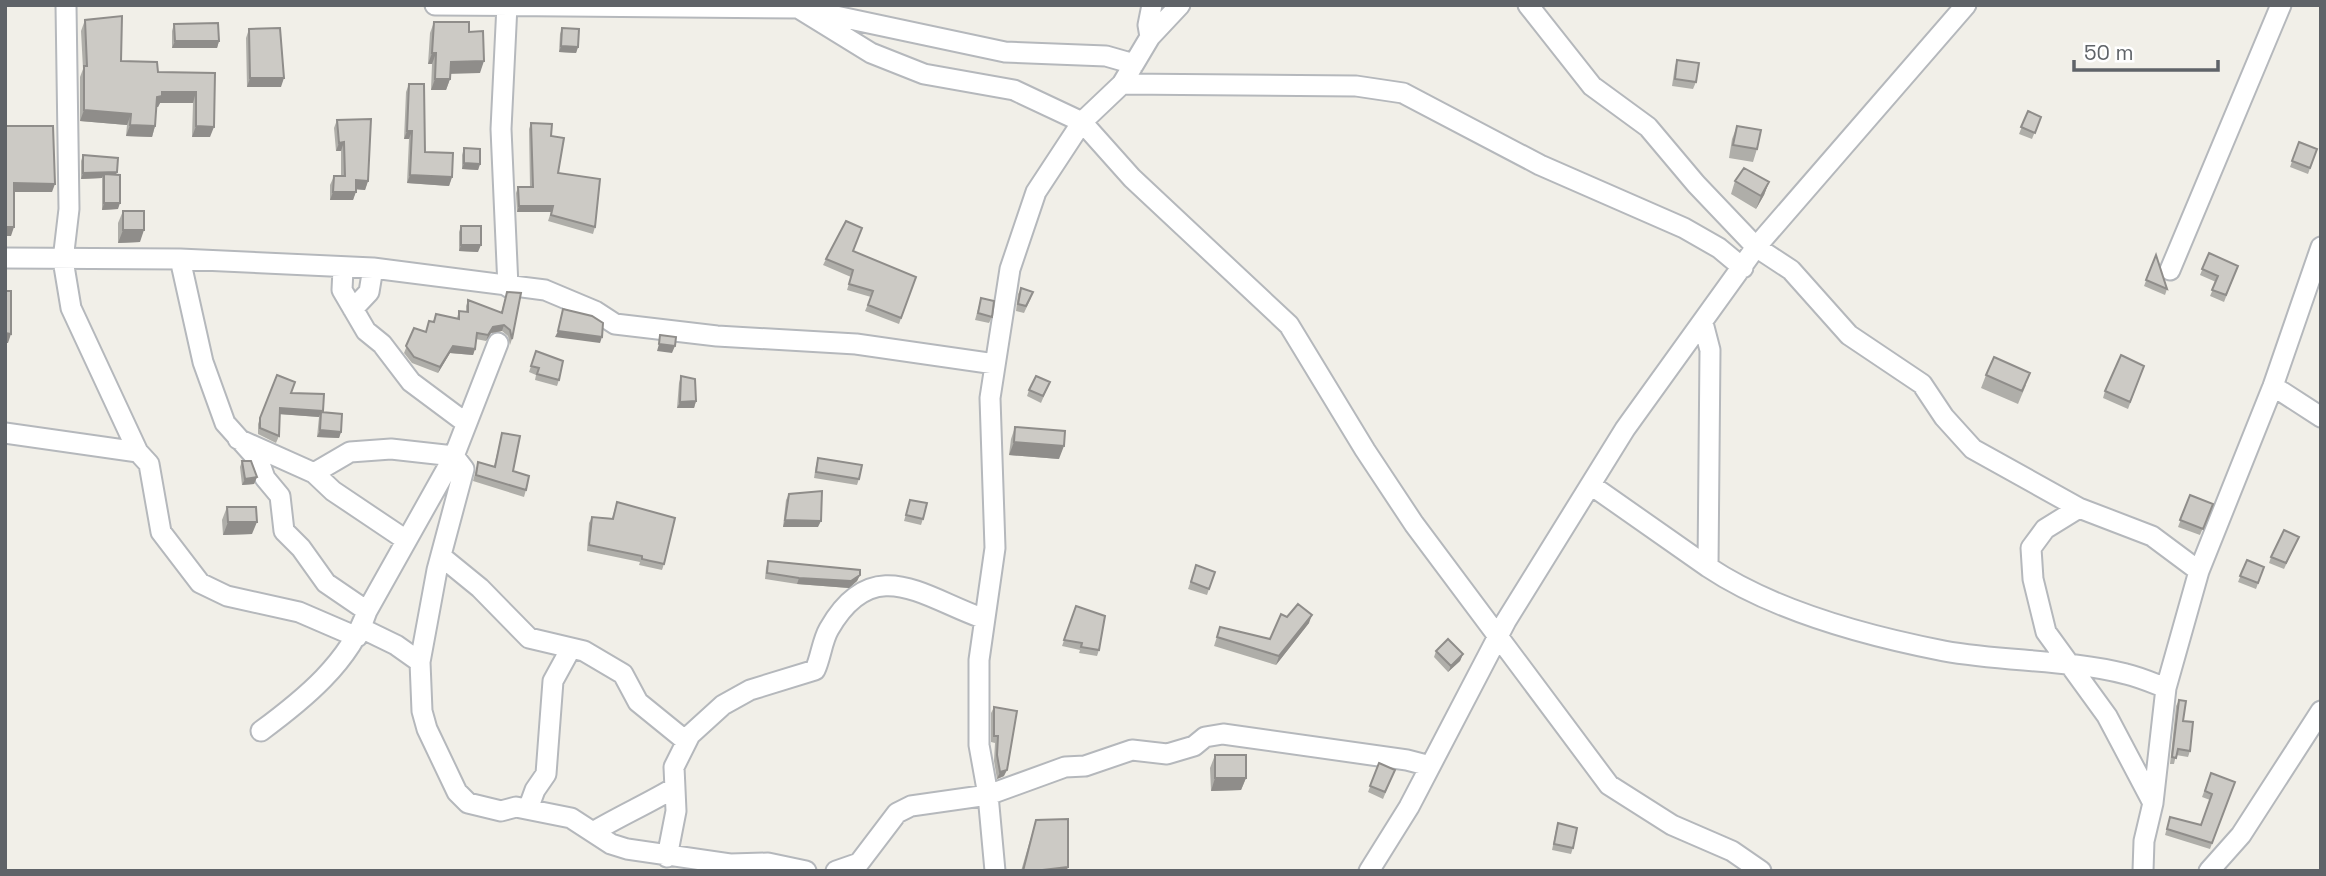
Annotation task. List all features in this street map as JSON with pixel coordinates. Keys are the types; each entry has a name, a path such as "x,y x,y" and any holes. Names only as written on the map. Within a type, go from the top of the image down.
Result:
{"street":[{"path":"66,5 69,209 64,260 71,308 138,452 149,464 161,531 200,583 227,596 361,625 420,662"},
{"path":"435,5 798,8 1005,52 1107,56 1134,64"},
{"path":"1150,37 1148,25 1152,5"},
{"path":"995,871 988,795 979,745 979,660 982,618 995,548 990,398 1010,269 1036,192 1082,122 1122,84 1150,37 1180,5"},
{"path":"1528,5 1592,86 1648,127 1696,184 1756,247 1791,270 1849,335 1922,384 1944,417 1973,450 2079,508 2152,536 2199,570"},
{"path":"1369,871 1430,766 1497,636 1625,429 1756,247 1966,5"},
{"path":"2170,270 2281,5"},
{"path":"507,6 501,129 509,287"},
{"path":"798,8 871,53 924,74 1013,90 1082,122 1132,178 1289,325 1379,471 1497,636 1609,785 1672,825 1732,851 1761,871"},
{"path":"1122,84 1356,86 1403,93 1540,165 1684,228 1719,248 1743,268"},
{"path":"2143,871 2144,841 2153,803 2166,688 2199,570 2273,386 2321,247"},
{"path":"5,258 180,259 343,269 373,268 554,293 615,324 730,337 856,344 995,364"},
{"path":"180,259 203,362 225,423 259,461 265,478 280,496 284,531 301,548 361,625"},
{"path":"353,309 369,292 373,268"},
{"path":"343,269 341,290 366,331 382,344 411,382 466,423"},
{"path":"1703,323 1710,350 1708,568"},
{"path":"261,731 304,698 361,625 454,456 498,343"},
{"path":"2273,386 2321,417"},
{"path":"5,433 138,452"},
{"path":"238,439 314,473 333,491 406,540"},
{"path":"314,473 350,452 391,449 454,456 464,469 420,662 422,711 427,729 457,792 468,803 500,811 516,807 570,818 611,844 627,849 667,857 730,864 768,863 806,871"},
{"path":"1591,485 1743,590 1804,614 1945,651 2125,673 2166,688"},
{"path":"2079,508 2045,528 2031,548 2034,579 2046,632 2107,716 2153,803"},
{"path":"442,557 480,587 529,638 570,650 584,651 623,674 638,702 686,741"},
{"path":"667,857 676,811 674,766 686,741 723,705 750,690 815,670 827,631 847,605 864,594 889,584 908,586 982,618"},
{"path":"528,809 535,790 546,774 553,681 570,650"},
{"path":"2209,871 2241,835 2321,712"},
{"path":"836,871 859,863 897,813 911,806 988,795 1065,767 1085,766 1132,750 1167,754 1194,746 1205,737 1223,734 1407,760 1430,766"},
{"path":"593,832 674,788"}],"building":[{"path":"122,16 121,61 157,62 158,72 215,73 214,127 196,126 196,92 162,92 162,96 157,97 155,126 130,125 131,114 84,110 84,66 87,66 85,20"},
{"path":"434,22 469,22 469,32 483,31 484,61 451,62 450,79 435,79 436,53 432,53"},
{"path":"218,23 219,41 175,41 174,24"},
{"path":"280,28 284,78 250,78 249,29"},
{"path":"562,28 579,29 578,47 561,46"},
{"path":"1677,60 1699,63 1696,82 1675,79"},
{"path":"409,84 424,84 425,152 453,153 452,177 410,175 412,131 407,131"},
{"path":"2028,111 2041,117 2035,133 2021,127"},
{"path":"371,119 368,181 356,180 356,192 333,192 334,176 345,176 344,142 339,143 337,120"},
{"path":"531,123 552,124 551,136 564,138 558,173 600,179 595,227 551,215 553,206 519,206 518,187 533,187"},
{"path":"5,126 53,126 55,184 14,183 14,227 5,227"},
{"path":"1737,126 1761,130 1757,149 1733,145"},
{"path":"2299,142 2317,149 2310,168 2292,161"},
{"path":"464,148 480,149 480,164 464,163"},
{"path":"83,155 118,158 117,172 83,173"},
{"path":"1744,168 1769,182 1761,196 1735,181"},
{"path":"104,174 120,175 120,203 104,203"},
{"path":"123,211 144,211 144,230 123,230"},
{"path":"846,221 862,228 853,251 916,277 901,318 868,305 873,291 849,284 853,270 826,259"},
{"path":"461,226 481,226 481,245 461,245"},
{"path":"2209,253 2238,266 2226,295 2212,290 2218,276 2202,269"},
{"path":"2156,255 2167,289 2146,280"},
{"path":"1021,288 1033,292 1026,306 1018,304"},
{"path":"5,291 11,291 11,334 5,333"},
{"path":"507,292 521,293 512,339 510,330 504,325 493,327 488,335 477,333 475,349 453,346 440,367 414,357 406,346 414,328 426,332 429,321 434,322 436,314 459,319 459,311 468,312 468,300 502,313"},
{"path":"981,298 994,301 992,317 978,313"},
{"path":"563,309 592,316 603,323 602,337 558,331"},
{"path":"660,335 676,337 675,346 659,344"},
{"path":"536,351 563,361 559,380 537,374 539,368 531,366"},
{"path":"2121,355 2144,366 2130,402 2105,391"},
{"path":"1994,357 2030,373 2022,391 1986,375"},
{"path":"277,375 295,382 291,393 324,394 323,411 280,408 279,436 260,428 260,418"},
{"path":"681,376 695,379 696,401 680,402"},
{"path":"1036,376 1050,382 1043,396 1029,390"},
{"path":"321,412 342,414 341,432 320,430"},
{"path":"1015,427 1065,431 1064,446 1014,442"},
{"path":"502,433 520,436 513,471 529,476 526,490 476,475 478,462 495,467"},
{"path":"818,458 862,465 859,479 816,472"},
{"path":"242,461 251,461 257,477 245,479"},
{"path":"822,491 821,521 785,520 789,494"},
{"path":"2190,495 2213,504 2203,529 2180,520"},
{"path":"910,500 927,503 923,519 906,515"},
{"path":"617,502 675,518 664,564 642,559 642,556 589,545 592,517 613,519"},
{"path":"227,507 256,507 257,522 228,522"},
{"path":"2284,530 2299,537 2286,563 2271,557"},
{"path":"2247,560 2264,567 2258,583 2240,576"},
{"path":"768,561 860,570 860,575 851,581 799,578 767,573"},
{"path":"1196,565 1215,572 1209,589 1191,582"},
{"path":"1298,604 1312,615 1279,656 1217,637 1220,627 1270,639 1281,614 1287,617"},
{"path":"1076,606 1105,616 1099,650 1064,640"},
{"path":"1448,639 1463,654 1451,666 1436,651"},
{"path":"2179,700 2186,701 2183,721 2193,722 2190,751 2178,749 2176,758 2172,757"},
{"path":"994,707 1017,711 1007,770 1000,772 998,736 994,736"},
{"path":"1215,755 1246,755 1246,778 1215,778"},
{"path":"1379,763 1395,770 1385,792 1370,786"},
{"path":"2211,773 2235,782 2212,843 2167,829 2170,817 2201,825 2212,794 2205,791"},
{"path":"1068,819 1068,867 1023,871 1036,820"},
{"path":"1558,823 1577,828 1573,848 1554,844"}]}
